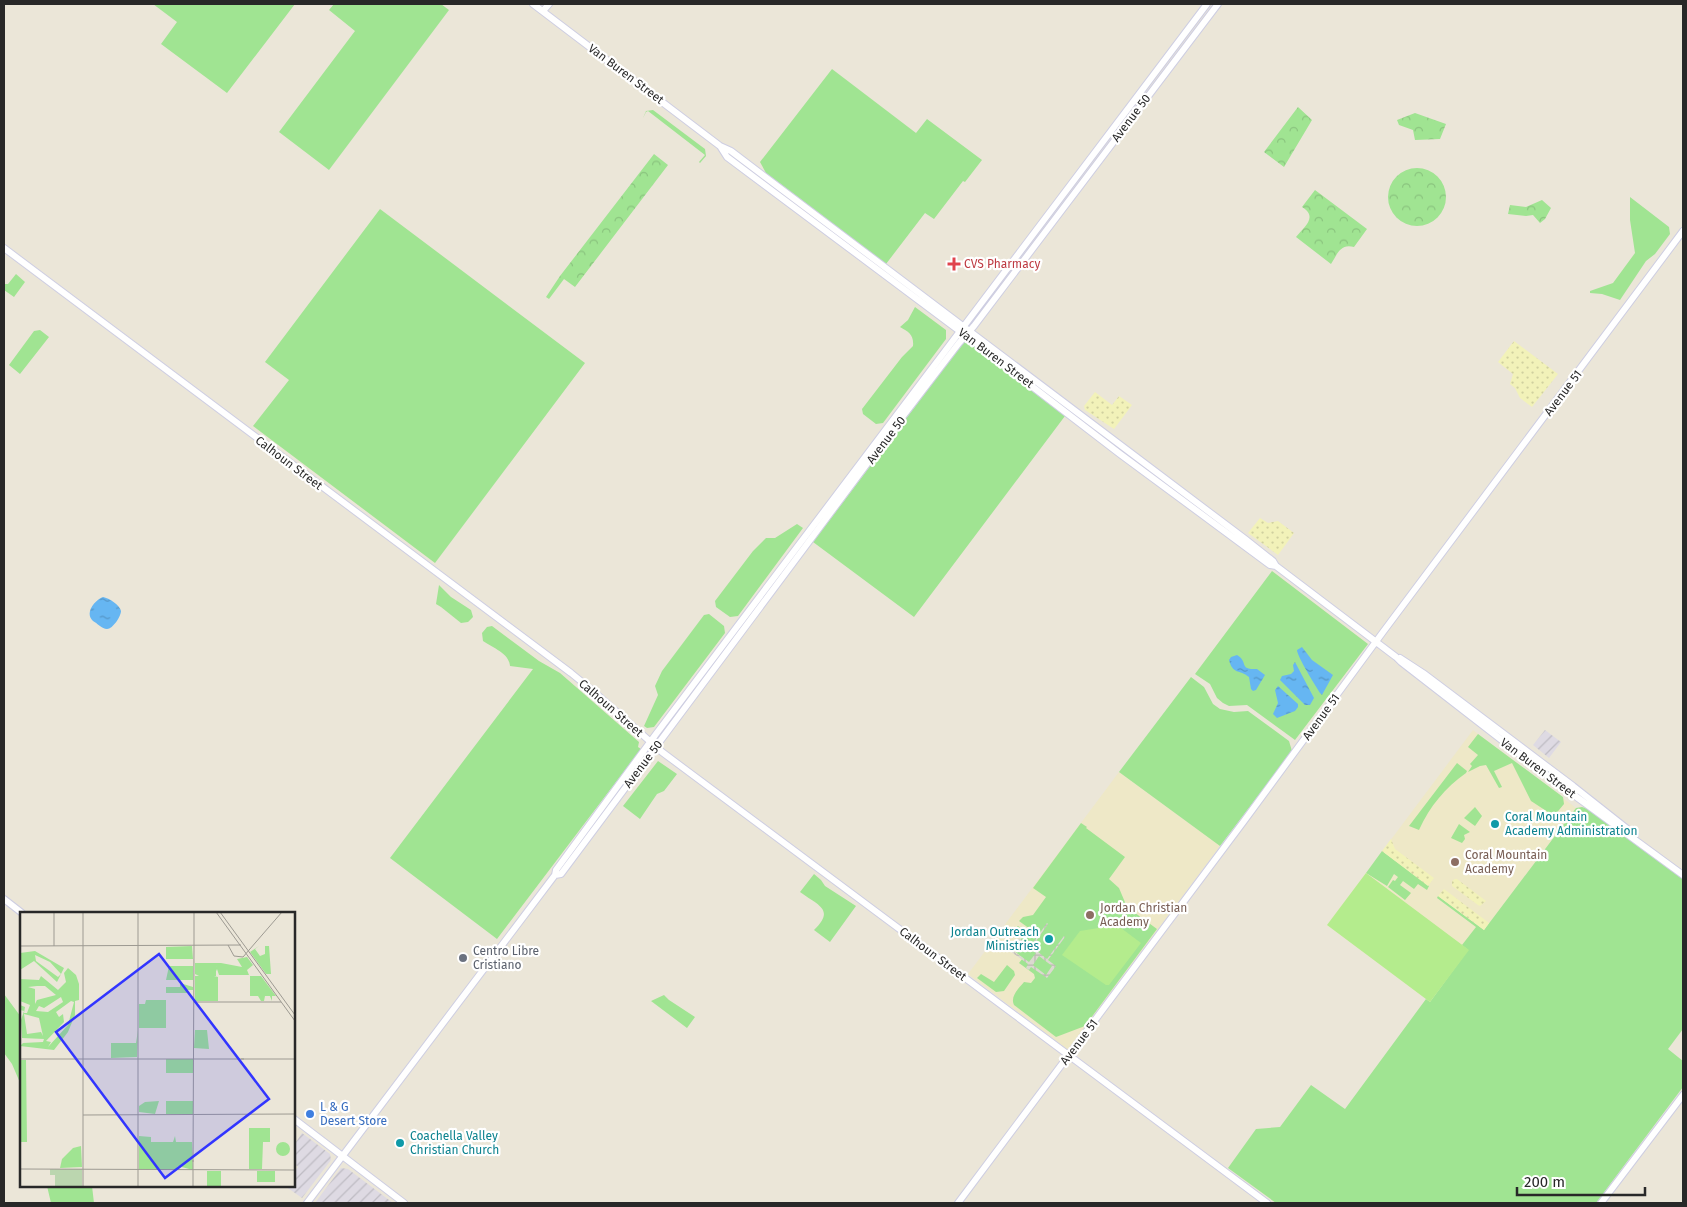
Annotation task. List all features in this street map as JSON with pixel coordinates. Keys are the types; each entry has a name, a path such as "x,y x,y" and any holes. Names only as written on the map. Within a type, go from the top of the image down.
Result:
{"street":[{"name":"Van Buren Street","path":"533,4 720,146 731,151 1207,520 1270,565 1276,566 1396,657 1457,707 1683,876"},
{"path":"543,12 549,4"},
{"name":"Avenue 50","path":"307,1203 555,875 561,874 653,744 964,331 1014,258 1207,4"},
{"name":"Avenue 50","path":"964,331 992,303 1218,4"},
{"path":"992,303 1000,287 1015,267 1014,258 1023,256 1048,224 1055,219"},
{"name":"Avenue 51","path":"958,1203 1683,231"},
{"name":"Calhoun Street","path":"4,248 571,673 653,744 1267,1203"},
{"name":"Van Buren Street","path":"1396,657 1424,674 1573,786 1683,872"},
{"path":"1552,779 1555,784 1576,801"},
{"path":"4,899 21,912"},
{"path":"1601,1203 1683,1095"},
{"path":"295,1120 404,1203"}],"shaded area":[{"name":"Coral Mountain Academy","path":"1473,730 1576,808 1430,1002 1327,925"},
{"path":"1545,730 1561,742 1549,758 1533,745"},
{"name":"Jordan Christian Academy","path":"1119,772 1220,846 1068,1050 968,974"},
{"path":"1047,923 1033,948 1047,959 1065,937 1048,960 1056,966 1047,978 1031,967 1029,970 1026,968 1028,964 1010,951 1019,938 1031,947","holes":["1019,941 1036,953 1029,962 1013,951","1039,956 1052,966 1046,975 1033,965"]},
{"path":"302,1133 330,1154 331,1160 302,1198 286,1187 295,1187 295,1171 298,1167 295,1164 295,1144"},
{"path":"341,1168 348,1169 393,1203 315,1203"}],"green space":[{"path":"153,4 295,4 227,93 161,44 177,22"},
{"path":"334,4 441,4 449,10 329,170 279,132 355,31 329,10"},
{"path":"832,69 916,133 927,119 982,160 934,219 925,213 886,264 766,173 760,162"},
{"path":"1298,107 1312,120 1284,167 1264,152"},
{"path":"653,110 705,149 706,156 700,163 705,155 648,111 643,118 646,111"},
{"path":"1415,113 1446,124 1440,139 1415,140 1413,130 1399,125 1397,120"},
{"path":"654,154 668,165 575,287 564,279 549,299 546,297 560,276"},
{"path":"1417,168 1428,170 1441,181 1446,197 1444,208 1433,221 1417,226 1406,224 1393,213 1388,197 1390,186 1401,173"},
{"path":"1315,190 1367,229 1354,247 1342,248 1331,264 1296,237 1309,219 1307,211 1302,207"},
{"path":"1630,197 1669,227 1670,234 1655,254 1646,261 1620,300 1602,294 1590,293 1590,291 1613,283 1635,253 1630,220"},
{"path":"1542,200 1551,208 1545,219 1540,223 1533,215 1508,214 1510,205 1526,207"},
{"path":"380,209 585,363 435,563 253,426 289,380 265,362"},
{"path":"16,274 25,282 14,297 4,290 4,284 8,284"},
{"path":"915,307 946,330 946,339 883,423 876,424 863,414 862,409 902,357 913,346 913,339 910,334 900,327 908,320"},
{"path":"40,330 49,337 20,374 9,365 34,331"},
{"path":"965,340 1065,416 914,617 813,542"},
{"path":"797,524 803,528 738,616 730,617 716,607 715,601 753,551 766,538 775,538"},
{"path":"1272,571 1368,644 1295,740 1247,705 1229,706 1223,703 1217,698 1210,684 1195,674"},
{"path":"439,585 451,597 471,610 473,617 468,622 461,623 436,604"},
{"path":"709,614 724,626 725,633 654,727 647,728 644,726 658,695 655,686 662,671 704,615"},
{"path":"492,626 539,661 560,673 639,742 638,747 641,749 497,939 390,858 533,669 510,666 504,654 483,641 482,633 487,627"},
{"path":"1191,677 1204,687 1213,704 1220,709 1234,712 1248,711 1289,741 1292,751 1220,846 1119,772"},
{"path":"1478,734 1563,797 1564,804 1554,816 1531,801 1512,763 1494,771 1502,787 1499,788 1486,765 1468,772 1472,766 1470,764 1478,755 1468,747"},
{"path":"658,761 677,774 664,791 657,794 640,819 623,806"},
{"path":"1457,763 1467,771 1466,773 1439,798 1419,830 1409,826"},
{"path":"1475,807 1482,816 1475,826 1464,818"},
{"path":"1582,807 1591,810 1683,878 1683,1029 1668,1049 1683,1061 1683,1087 1596,1203 1276,1203 1228,1168 1256,1129 1280,1127 1311,1085 1345,1109 1426,999 1430,1002 1468,950 1462,945 1476,927 1437,898 1438,896 1484,930 1576,808"},
{"path":"1081,823 1125,857 1109,879 1119,888 1127,907 1157,929 1085,1026 1056,1037 1014,1005 1013,999 1017,990 1024,982 1031,983 1035,978 1034,974 1019,963 1023,958 1013,950 1024,935 1018,930 1016,932 1013,930 1018,926 1027,933 1030,929 1019,921 1023,917 1033,915 1046,897 1033,888"},
{"path":"1459,824 1470,832 1464,835 1465,839 1462,843 1451,838"},
{"path":"1382,851 1429,886 1427,890 1418,884 1414,889 1403,881 1400,885 1411,893 1405,900 1388,887 1398,877 1394,874 1387,886 1366,873"},
{"path":"1366,873 1469,950 1430,1002 1327,925"},
{"path":"814,874 825,886 856,906 830,942 814,930 823,917 824,912 822,908 800,892"},
{"path":"1117,925 1141,943 1109,985 1106,985 1062,955 1080,931"},
{"path":"1007,965 1014,971 1015,975 1004,991 996,992 977,978 981,974 994,982"},
{"path":"4,994 20,1016 20,1083 12,1064 4,1053"},
{"path":"664,995 695,1017 687,1028 651,1001"},
{"path":"47,1187 92,1187 94,1203 51,1203"}],"sand":[{"path":"1514,341 1558,374 1532,407 1520,398 1515,388 1510,384 1513,374 1498,362"},
{"path":"1095,392 1112,405 1119,396 1132,405 1114,429 1085,410 1084,406"},
{"path":"1260,518 1268,523 1278,521 1294,533 1278,555 1248,533"},
{"path":"1391,839 1395,849 1434,878 1428,886 1382,851"},
{"path":"1455,879 1486,901 1480,906 1478,905 1452,886 1452,881"},
{"path":"1444,889 1489,923 1484,930 1438,896"}],"water":[{"path":"103,597 114,602 121,611 116,622 107,629 93,621 90,614 94,604"},
{"path":"1302,647 1312,660 1333,675 1322,695 1298,653 1297,650"},
{"path":"1237,655 1243,660 1245,667 1257,669 1265,675 1256,690 1253,691 1251,689 1249,677 1232,668 1229,660"},
{"path":"1295,662 1314,698 1310,705 1305,705 1280,680 1282,676 1291,674 1294,671 1293,665"},
{"path":"1278,686 1298,704 1298,707 1295,711 1277,718 1273,714 1278,703 1275,690"}],"place":[{"name":"CVS Pharmacy","path":"954,264"},
{"name":"Coral Mountain Academy Administration","path":"1495,824"},
{"name":"Coral Mountain Academy","path":"1455,862"},
{"name":"Jordan Christian Academy","path":"1090,915"},
{"name":"Jordan Outreach Ministries","path":"1049,939"},
{"name":"Centro Libre Cristiano","path":"463,958"},
{"name":"L & G Desert Store","path":"310,1114"},
{"name":"Coachella Valley Christian Church","path":"400,1143"}]}
